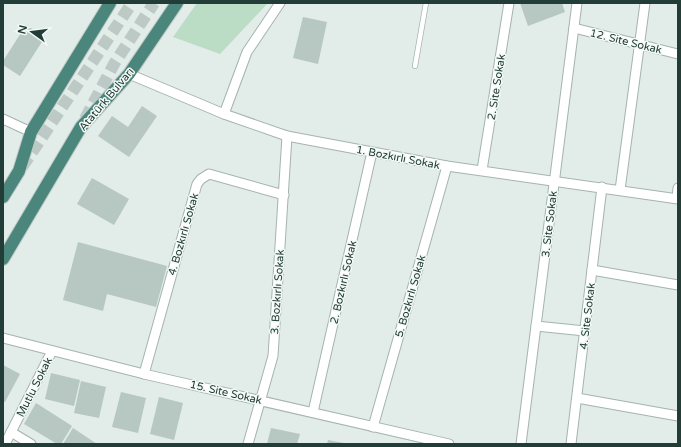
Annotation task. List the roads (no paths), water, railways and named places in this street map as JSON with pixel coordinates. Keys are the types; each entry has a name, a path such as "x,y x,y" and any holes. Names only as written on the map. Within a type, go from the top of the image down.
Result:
{"highway":[{"path":"3,197 19,171 31,132 110,3"},
{"name":"Atatürk Bulvarı","path":"3,259 81,127 129,74 177,3"}],"street":[{"path":"224,114 247,52 280,3"},
{"name":"2. Site Sokak","path":"482,170 509,3"},
{"name":"3. Site Sokak","path":"521,444 577,3"},
{"path":"620,190 646,3"},
{"name":"12. Site Sokak","path":"574,28 640,46 678,54"},
{"name":"1. Bozkırlı Sokak","path":"129,74 224,114 288,136 447,166 602,187 677,199"},
{"path":"3,119 31,132"},
{"name":"3. Bozkırlı Sokak","path":"248,444 273,356 288,136"},
{"name":"2. Bozkırlı Sokak","path":"313,412 372,152"},
{"name":"5. Bozkırlı Sokak","path":"373,427 447,166"},
{"name":"4. Bozkırlı Sokak","path":"144,374 197,184 200,178 209,174 284,195"},
{"name":"4. Site Sokak","path":"571,444 602,187"},
{"path":"677,199 678,188"},
{"path":"592,270 678,285"},
{"path":"536,326 585,331"},
{"name":"15. Site Sokak","path":"3,338 144,374 449,444"},
{"name":"Mutlu Sokak","path":"5,444 52,351"},
{"path":"577,398 678,416"},
{"path":"11,432 31,444"}],"lane":[{"path":"415,66 426,3"}],"tunnel":[{"path":"22,167 132,3"},
{"path":"85,119 114,64 154,3"}]}
